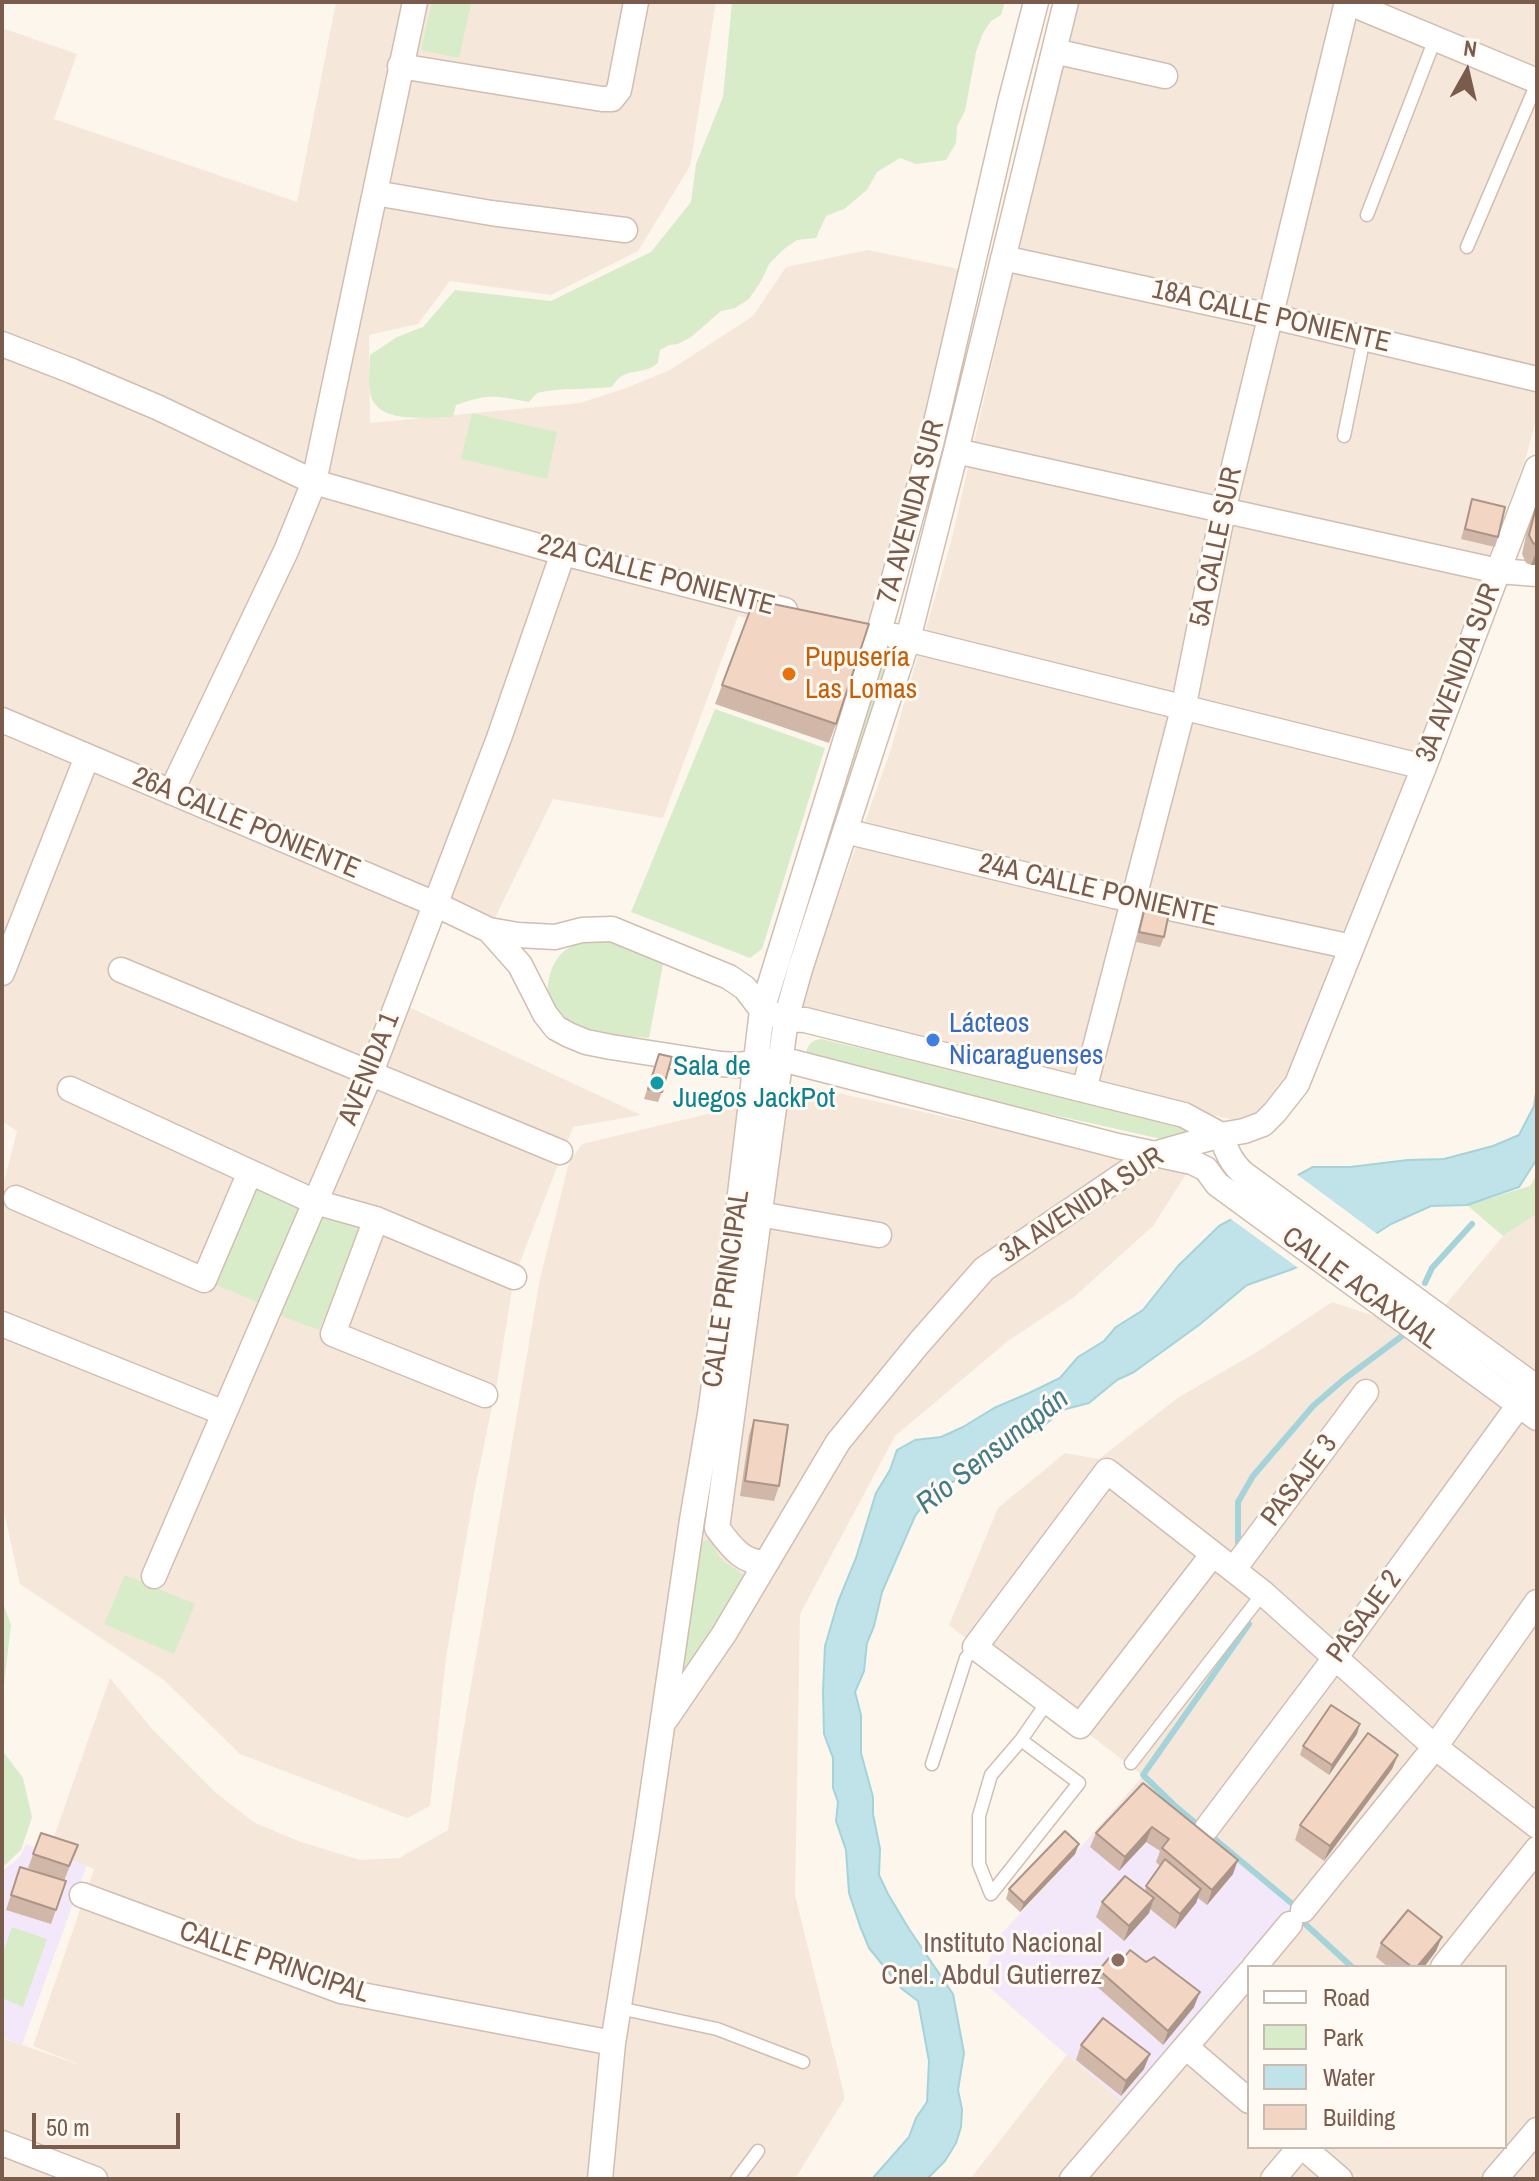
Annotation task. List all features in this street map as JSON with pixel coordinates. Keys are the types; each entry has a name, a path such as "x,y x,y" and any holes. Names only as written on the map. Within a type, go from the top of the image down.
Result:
{"street":[{"path":"171,792 286,551 314,482 415,2"},
{"path":"400,66 612,99 619,90 636,2"},
{"name":"7A AVENIDA SUR","path":"769,1061 762,1010 879,632 931,444 1036,2"},
{"name":"7A AVENIDA SUR","path":"769,1061 786,1019 908,639 1066,2"},
{"path":"1347,2 1537,82"},
{"name":"5A CALLE SUR","path":"1084,1090 1183,709 1223,511 1347,2"},
{"path":"1054,51 1165,76"},
{"path":"375,193 491,213 625,230"},
{"name":"18A CALLE PONIENTE","path":"1003,258 1099,277 1537,379"},
{"name":"22A CALLE PONIENTE","path":"2,344 159,408 314,482 563,553 805,615"},
{"path":"956,451 1498,571 1537,574"},
{"name":"3A AVENIDA SUR","path":"663,1724 724,1634 838,1442 984,1269 1154,1154 1263,1124 1287,1098 1302,1074 1424,767 1537,468"},
{"name":"AVENIDA 1","path":"154,1576 370,1075 499,738 563,553"},
{"path":"850,625 1424,767"},
{"name":"26A CALLE PONIENTE","path":"2,720 435,904 489,930 555,937 582,930 612,929 729,977 745,988 762,1010 786,1019 805,1020 1184,1115 1221,1135"},
{"path":"2,973 87,757"},
{"name":"24A CALLE PONIENTE","path":"845,831 1134,900 1352,947"},
{"name":"26A CALLE PONIENTE","path":"489,930 520,965 556,1028 586,1042 611,1047 721,1064 769,1061"},
{"path":"538,1001 538,965 555,937"},
{"path":"121,970 560,1152"},
{"path":"769,1061 1154,1154"},
{"name":"CALLE PRINCIPAL","path":"717,1528 759,1214 769,1061"},
{"name":"CALLE PRINCIPAL","path":"600,2179 613,2043 689,1539 769,1061"},
{"path":"70,1089 315,1202 376,1219 514,1277"},
{"path":"1221,1135 1234,1165 1388,1295"},
{"name":"CALLE ACAXUAL","path":"1154,1154 1192,1162 1388,1295 1531,1399"},
{"path":"16,1198 204,1280 250,1172"},
{"path":"759,1214 879,1235"},
{"path":"376,1219 333,1334 485,1395"},
{"path":"2,1324 224,1413"},
{"name":"PASAJE 3","path":"1234,1569 1366,1392"},
{"name":"PASAJE 2","path":"1207,1828 1531,1399"},
{"path":"1213,1554 1080,1726 975,1647 1107,1471 1234,1569 1435,1747 1537,1826"},
{"path":"689,1539 717,1528 747,1559 757,1563 767,1562"},
{"path":"1256,1965 1435,1747 1537,1602"},
{"path":"1445,1965 1537,1849"},
{"name":"CALLE PRINCIPAL","path":"82,1895 341,1991 613,2043"},
{"path":"1072,2179 1247,1975"},
{"path":"1186,2047 1247,2099"},
{"path":"1495,2179 1537,2130"},
{"path":"2,2143 95,2179"},
{"path":"1273,2179 1299,2149"},
{"path":"1303,2149 1340,2179"}],"lane":[{"path":"1367,215 1435,39"},
{"path":"1467,247 1537,82"},
{"path":"1344,436 1364,338"},
{"path":"1131,1763 1263,1593"},
{"path":"932,1764 966,1658 975,1647"},
{"path":"1021,1740 1079,1783 991,1894 979,1864 979,1816 991,1775 1021,1740 1048,1701"},
{"path":"619,2008 717,2029 803,2062"},
{"path":"737,2179 758,2151"}],"shaded area":[{"path":"336,2 716,2 690,166 638,251 551,295 450,281 418,324 369,335 370,423 580,403 626,388 670,370 753,316 786,267 868,250 964,270 876,645 738,616 663,818 553,799 489,930 435,905 398,1002 641,1115 573,1127 514,1277 446,1658 430,1806 407,1818 240,1754 164,1680 20,1584 2,1503 2,1189 17,1131 2,1121 2,28 77,54 54,119 297,202"},
{"path":"1075,2 1537,2 1537,416 1526,457 1297,1069 1273,1103 1238,1121 810,1018 798,1008 890,752 951,542"},
{"path":"816,1088 1188,1171 1153,1226 1074,1297 1008,1341 895,1436 800,1614 795,1895 845,2098 795,2179 2,2179 2,2038 86,2067 33,2046 94,1869 49,1851 110,1678 152,1729 215,1792 255,1823 301,1842 360,1860 399,1858 448,1830 540,1278 569,1162 582,1144"},
{"path":"1537,1214 1537,1388 1437,1315 1503,1236"},
{"path":"1332,1302 1417,1330 1537,1418 1537,2179 970,2179 1067,2055 982,1981 998,1938 1143,1776 949,1625 998,1508 1065,1453 1099,1459 1179,1397 1257,1352"},
{"name":"Instituto Nacional Cnel. Abdul Gutierrez","path":"1138,1786 1293,1907 1122,2102 982,1981 998,1938"},
{"path":"26,1844 87,1865 22,2045 2,2037 2,1871 19,1858"}],"green space":[{"path":"432,2 471,4 459,58 421,50"},
{"path":"732,2 1005,2 1001,15 991,21 983,33 976,52 965,111 957,126 956,143 946,160 916,164 900,158 877,172 867,190 844,209 826,216 816,238 797,240 784,249 769,264 749,299 735,308 721,311 691,337 660,350 658,363 652,367 622,376 612,387 546,391 537,393 529,402 500,397 477,399 456,405 453,417 397,416 378,407 370,389 370,355 397,337 423,327 455,290 551,301 651,252 691,202 696,164 723,97"},
{"path":"472,413 557,432 547,479 461,459"},
{"path":"884,650 892,653 786,985 782,984"},
{"path":"715,709 825,748 762,949 750,958 631,912"},
{"path":"603,941 622,944 664,959 649,1038 577,1027 558,1016 552,1008 549,978 557,959 576,944"},
{"path":"821,1039 1179,1123 1189,1132 1175,1142 817,1062 806,1053 811,1043"},
{"path":"250,1172 304,1197 260,1303 204,1280"},
{"path":"1537,1174 1537,1214 1503,1236 1467,1205 1530,1186"},
{"path":"315,1202 365,1216 319,1330 268,1311"},
{"path":"711,1538 721,1559 746,1577 693,1673 684,1674 678,1669 693,1546"},
{"path":"125,1575 195,1604 174,1654 104,1624"},
{"path":"2,1600 11,1625 2,1701"},
{"path":"2,1750 23,1778 32,1817 21,1850 4,1866 2,1866"},
{"path":"12,1927 47,1939 23,2007 2,1998 2,1955"}],"water":[{"name":"Río Sensunapán","path":"1537,1086 1537,1159 1519,1187 1467,1205 1431,1206 1374,1235 1247,1285 1199,1325 1134,1372 1117,1380 1089,1403 1062,1410 989,1465 935,1490 915,1516 882,1592 867,1643 864,1671 855,1692 861,1715 861,1753 873,1797 880,1849 879,1875 909,1929 953,1994 964,2053 958,2090 962,2109 961,2127 945,2161 927,2179 872,2179 909,2137 916,2118 927,2102 929,2061 918,2001 902,1989 869,1948 849,1893 846,1850 836,1821 838,1802 833,1788 833,1758 824,1734 823,1691 825,1646 838,1602 856,1558 876,1493 890,1470 897,1450 915,1440 941,1437 994,1408 1060,1378 1078,1357 1143,1310 1178,1266 1219,1226 1296,1184 1298,1175 1313,1167 1444,1159 1493,1146 1519,1135 1534,1106"}],"pier":[{"path":"1295,1173 1380,1236 1301,1270 1228,1217 1293,1181"}],"building":[{"path":"1472,499 1505,507 1498,537 1465,529"},
{"path":"1537,503 1537,545 1529,535"},
{"name":"Pupusería Las Lomas","path":"754,600 869,624 836,724 722,685"},
{"path":"1146,903 1170,908 1164,937 1139,932"},
{"name":"Sala de Juegos JackPot","path":"659,1054 672,1057 662,1092 648,1089"},
{"path":"754,1420 788,1425 779,1486 745,1481"},
{"path":"1331,1705 1360,1724 1332,1765 1303,1746"},
{"path":"1368,1733 1398,1755 1330,1846 1300,1825"},
{"path":"1143,1783 1238,1860 1212,1890 1162,1848 1169,1839 1152,1827 1125,1857 1096,1833"},
{"path":"1065,1831 1079,1844 1024,1903 1009,1889"},
{"path":"41,1833 78,1845 69,1866 33,1854"},
{"path":"1165,1859 1201,1889 1180,1914 1146,1886"},
{"path":"20,1867 66,1881 56,1910 11,1895"},
{"path":"1125,1876 1154,1898 1129,1926 1102,1902"},
{"path":"1408,1910 1442,1937 1419,1965 1409,1965 1381,1943"},
{"path":"1130,1950 1146,1962 1154,1957 1200,1992 1168,2031 1099,1970 1109,1958 1118,1965"},
{"path":"1103,2018 1150,2054 1126,2081 1081,2045"}],"waterway":[{"path":"1425,1283 1432,1268 1472,1224"},
{"path":"1238,1550 1238,1502 1253,1476 1313,1406 1402,1336"},
{"path":"1249,1624 1143,1775 1174,1805 1296,1907"},
{"path":"1303,1922 1350,1965"}],"place":[{"name":"Pupusería Las Lomas","path":"789,674"},
{"name":"Lácteos Nicaraguenses","path":"933,1040"},
{"name":"Sala de Juegos JackPot","path":"657,1083"},
{"name":"Instituto Nacional Cnel. Abdul Gutierrez","path":"1118,1960"}]}
